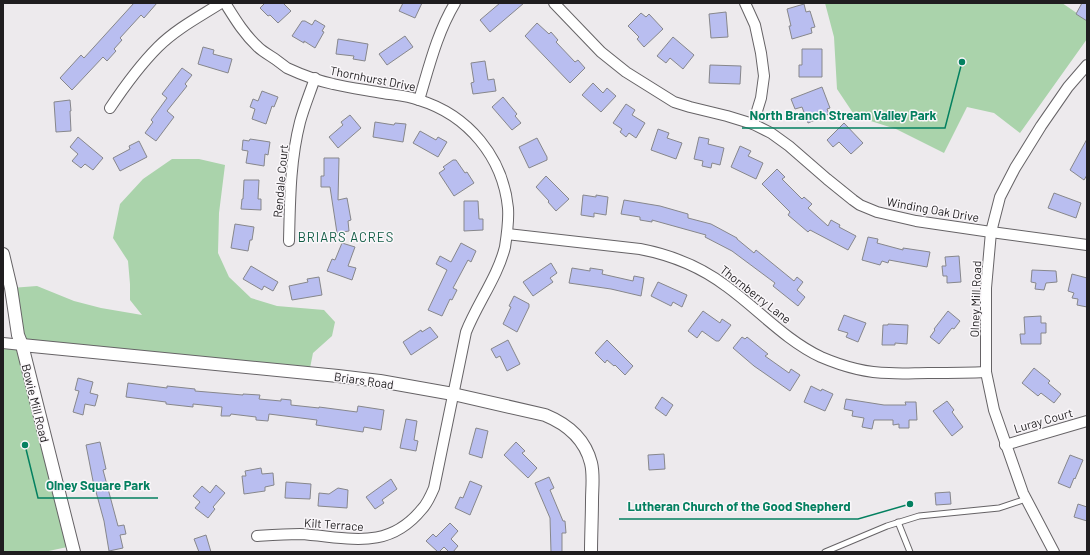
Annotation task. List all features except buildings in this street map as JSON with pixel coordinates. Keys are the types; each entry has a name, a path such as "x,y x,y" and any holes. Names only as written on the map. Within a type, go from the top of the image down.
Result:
{"street":[{"path":"110,108 128,81 158,47 183,27 221,3"},
{"name":"Thornhurst Drive","path":"225,3 240,26 258,47 286,67 332,84 419,100 442,110 461,121 476,135 489,152 500,173 506,193 508,208 506,234 498,269 466,332 454,394"},
{"path":"419,100 432,53 447,16 455,3"},
{"name":"Winding Oak Drive","path":"554,3 601,52 626,72 674,102 753,124 771,133 789,146 827,180 860,205 877,212 916,221 1087,245"},
{"path":"745,3 755,25 764,76 761,98 753,124"},
{"name":"Olney Mill Road","path":"1055,551 1023,493 994,410 986,372 986,288 991,232 1000,197 1014,168 1041,126 1068,87 1087,65"},
{"name":"Rendale Court","path":"289,241 292,160 300,122 315,78"},
{"name":"Thornberry Lane","path":"506,234 640,249 680,260 705,272 727,286 806,349 822,357 865,371 888,373 986,372"},
{"name":"Bowie Mill Road","path":"3,254 11,288 18,335 22,345 74,552"},
{"path":"3,343 22,345"},
{"name":"Briars Road","path":"22,345 380,381 454,394 545,414 567,426 578,436 586,448 591,464 592,479 591,552"},
{"name":"Kilt Terrace","path":"257,536 299,534 366,540 387,536 405,526 423,509 434,488 454,394"},
{"name":"Luray Court","path":"1005,445 1087,421"}],"lane":[{"path":"825,552 887,526 918,516 999,508 1026,499"},
{"path":"898,522 910,552"}],"green space":[{"path":"825,3 1062,3 1087,20 1087,39 1020,133 994,113 967,107 944,153 896,129 855,116 837,89 834,37"},
{"path":"172,159 199,159 225,165 219,213 218,253 229,277 251,298 277,306 324,310 335,322 332,336 313,353 309,373 22,345 72,546 44,552 3,552 3,343 21,345 11,288 37,286 74,301 101,308 142,315 130,300 128,261 113,238 120,204 143,179"}],"place":[{"name":"North Branch Stream Valley Park","path":"962,62"},
{"name":"Olney Square Park","path":"25,445"},
{"name":"Lutheran Church of the Good Shepherd","path":"910,504"}],"district":[{"name":"BRIARS ACRES","path":"346,237"}]}
